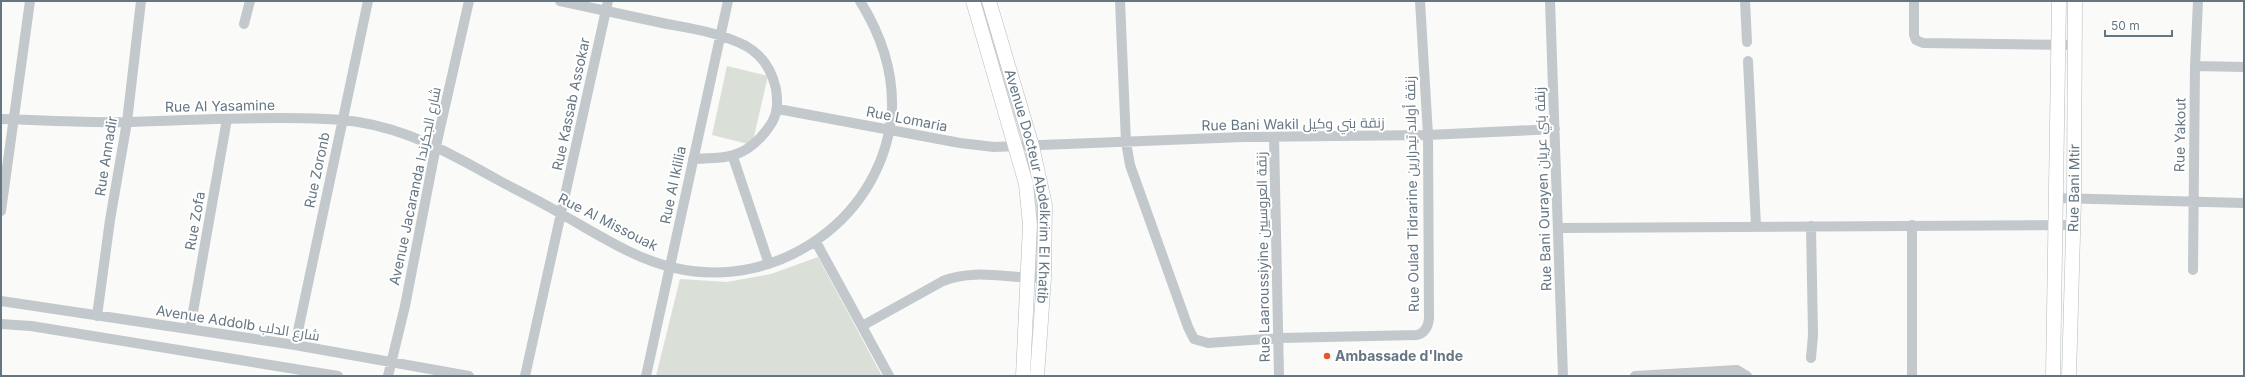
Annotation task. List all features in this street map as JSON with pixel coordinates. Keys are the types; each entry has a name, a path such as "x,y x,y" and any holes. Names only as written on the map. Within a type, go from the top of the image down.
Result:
{"main road":[{"name":"Avenue Docteur Abdelkrim El Khatib","path":"973,1 1026,184 1029,204 1030,225 1023,376"},
{"name":"Avenue Docteur Abdelkrim El Khatib","path":"988,1 1032,146 1045,204 1044,278 1037,376"},
{"name":"Rue Bani Mtir","path":"2053,376 2059,1"},
{"name":"Rue Bani Mtir","path":"2069,376 2074,199 2075,1"}],"street":[{"path":"1,211 30,1"},
{"name":"Rue Annadir","path":"97,316 110,220 127,122 141,1"},
{"path":"244,24 250,1"},
{"name":"Rue Zoronb","path":"295,345 341,120 368,1"},
{"name":"Avenue Jacaranda شارع الجكرندا","path":"388,376 405,306 436,146 469,1"},
{"path":"560,1 607,6 720,35 746,46 762,59 775,83 778,108 770,126 747,150 733,157 693,159"},
{"name":"Rue Al Iklilia","path":"646,376 728,1"},
{"name":"Rue Al Missouak","path":"436,146 618,246 670,267 721,273 769,264 791,256 816,242 841,220 867,187 879,162 889,129 892,102 889,69 871,18 860,1"},
{"name":"Rue Oulad Tidrarine زنقة أولاد تيدرارين","path":"1120,1 1126,142 1132,174 1188,327 1194,339 1208,343 1280,338 1417,335 1425,330 1429,319 1428,135 1420,1"},
{"name":"Rue Bani Ourayen زنقة بني عريان","path":"1550,1 1563,376"},
{"path":"1745,1 1747,42"},
{"path":"1914,1 1914,35 1919,42 1926,44 2074,45"},
{"name":"Rue Yakout","path":"2193,270 2195,66 2198,1"},
{"name":"Rue Kassab Assokar","path":"525,376 607,6"},
{"path":"1748,61 1756,226"},
{"path":"2195,66 2244,67"},
{"name":"Rue Lomaria","path":"778,108 974,146 1032,146"},
{"name":"Rue Al Yasamine","path":"1,119 127,122 227,119 341,120 388,128 436,146"},
{"name":"Rue Zofa","path":"190,329 227,119"},
{"name":"Rue Bani Wakil زنقة بني وكيل","path":"1032,146 1274,137 1428,135 1555,129"},
{"name":"Rue Laaroussiyine زنقة العروسيين","path":"1274,137 1280,338 1279,376"},
{"path":"733,157 769,264"},
{"path":"2057,198 2244,203"},
{"path":"1912,225 1912,376"},
{"path":"1559,228 2073,225"},
{"path":"1811,226 1813,335 1811,358"},
{"path":"816,242 889,376"},
{"path":"862,326 943,281 957,276 977,274 1027,279 1044,278"},
{"name":"Avenue Addolb شارع الدلب","path":"1,302 295,345 469,376"},
{"path":"1,324 31,326 338,376"},
{"path":"1635,376 1737,370 1747,376"}],"shaded area":[{"path":"978,1 984,1 1023,140 1022,141"},
{"path":"727,66 768,76 752,145 712,135"},
{"path":"1026,153 1038,194 1038,273 1034,274 1024,154"},
{"path":"818,257 882,376 656,376 680,279 727,282 771,274"}],"place":[{"name":"Ambassade d'Inde","path":"1327,356"}]}
